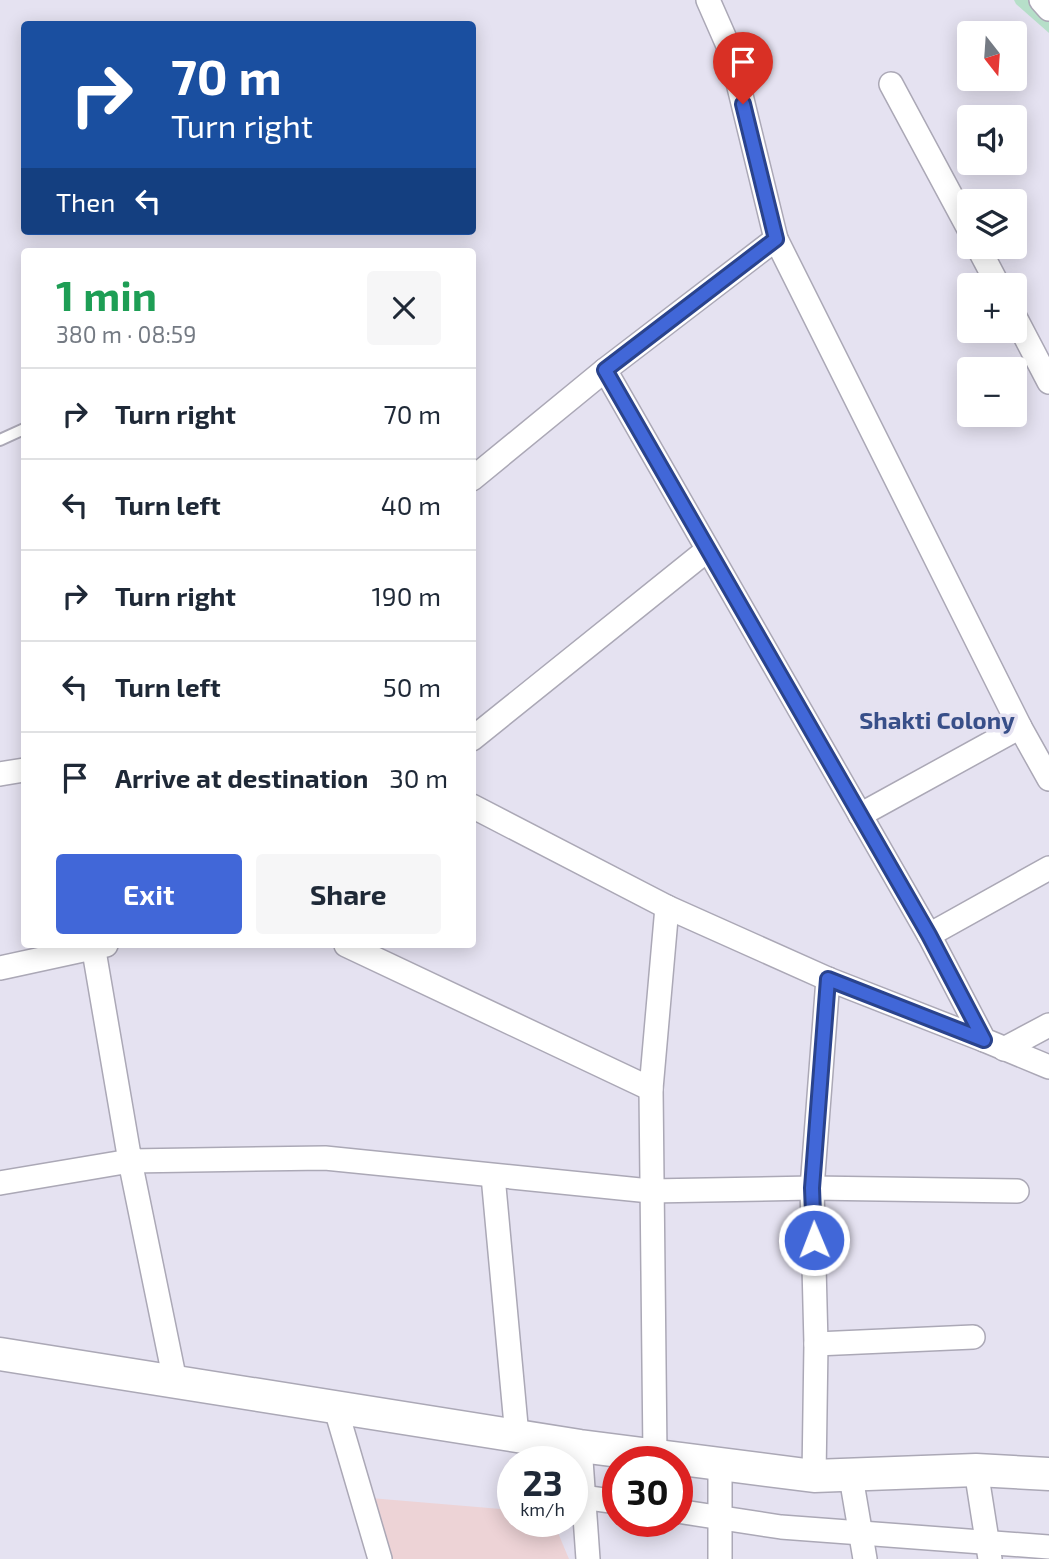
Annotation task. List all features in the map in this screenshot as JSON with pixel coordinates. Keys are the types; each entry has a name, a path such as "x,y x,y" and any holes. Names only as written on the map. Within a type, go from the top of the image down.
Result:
{"street":[{"path":"708,0 730,50 776,239 1020,727 1049,779"},
{"path":"1041,0 1049,9"},
{"path":"891,84 957,207"},
{"path":"476,476 605,370 776,239"},
{"path":"1027,340 1049,382"},
{"path":"605,370 706,551 994,1044"},
{"path":"476,736 706,551"},
{"path":"860,815 1020,727"},
{"path":"0,774 21,770"},
{"path":"476,809 667,907 828,979 1049,1067"},
{"path":"929,935 1049,868"},
{"path":"655,1446 651,1089 667,907"},
{"path":"0,968 89,948"},
{"path":"98,948 130,1161 175,1381"},
{"path":"352,948 651,1089"},
{"path":"814,1476 816,1344 812,1188 828,979"},
{"path":"994,1044 1049,1025"},
{"path":"0,1183 130,1161 325,1158 650,1191 812,1188 1017,1191"},
{"path":"493,1176 517,1436"},
{"path":"816,1344 973,1337"},
{"path":"0,1354 580,1446"},
{"path":"335,1406 380,1559"},
{"path":"693,1461 814,1476 851,1477 976,1470 1049,1474"},
{"path":"720,1465 720,1559"},
{"path":"976,1470 987,1550"},
{"path":"851,1477 865,1559"},
{"path":"693,1514 987,1550 1049,1547"},
{"path":"585,1537 587,1559"}],"lane":[{"path":"0,440 21,430"}],"shaded area":[{"path":"370,1498 497,1509 497,1537 560,1537 569,1559 388,1559"}],"green space":[{"path":"1014,0 1049,0 1049,33 1016,4"}],"district":[{"name":"Shakti Colony","path":"937,721"}],"route":[{"path":"743,104 776,239 605,370 706,551 929,935 984,1040 828,979 812,1188 814,1240"}]}
